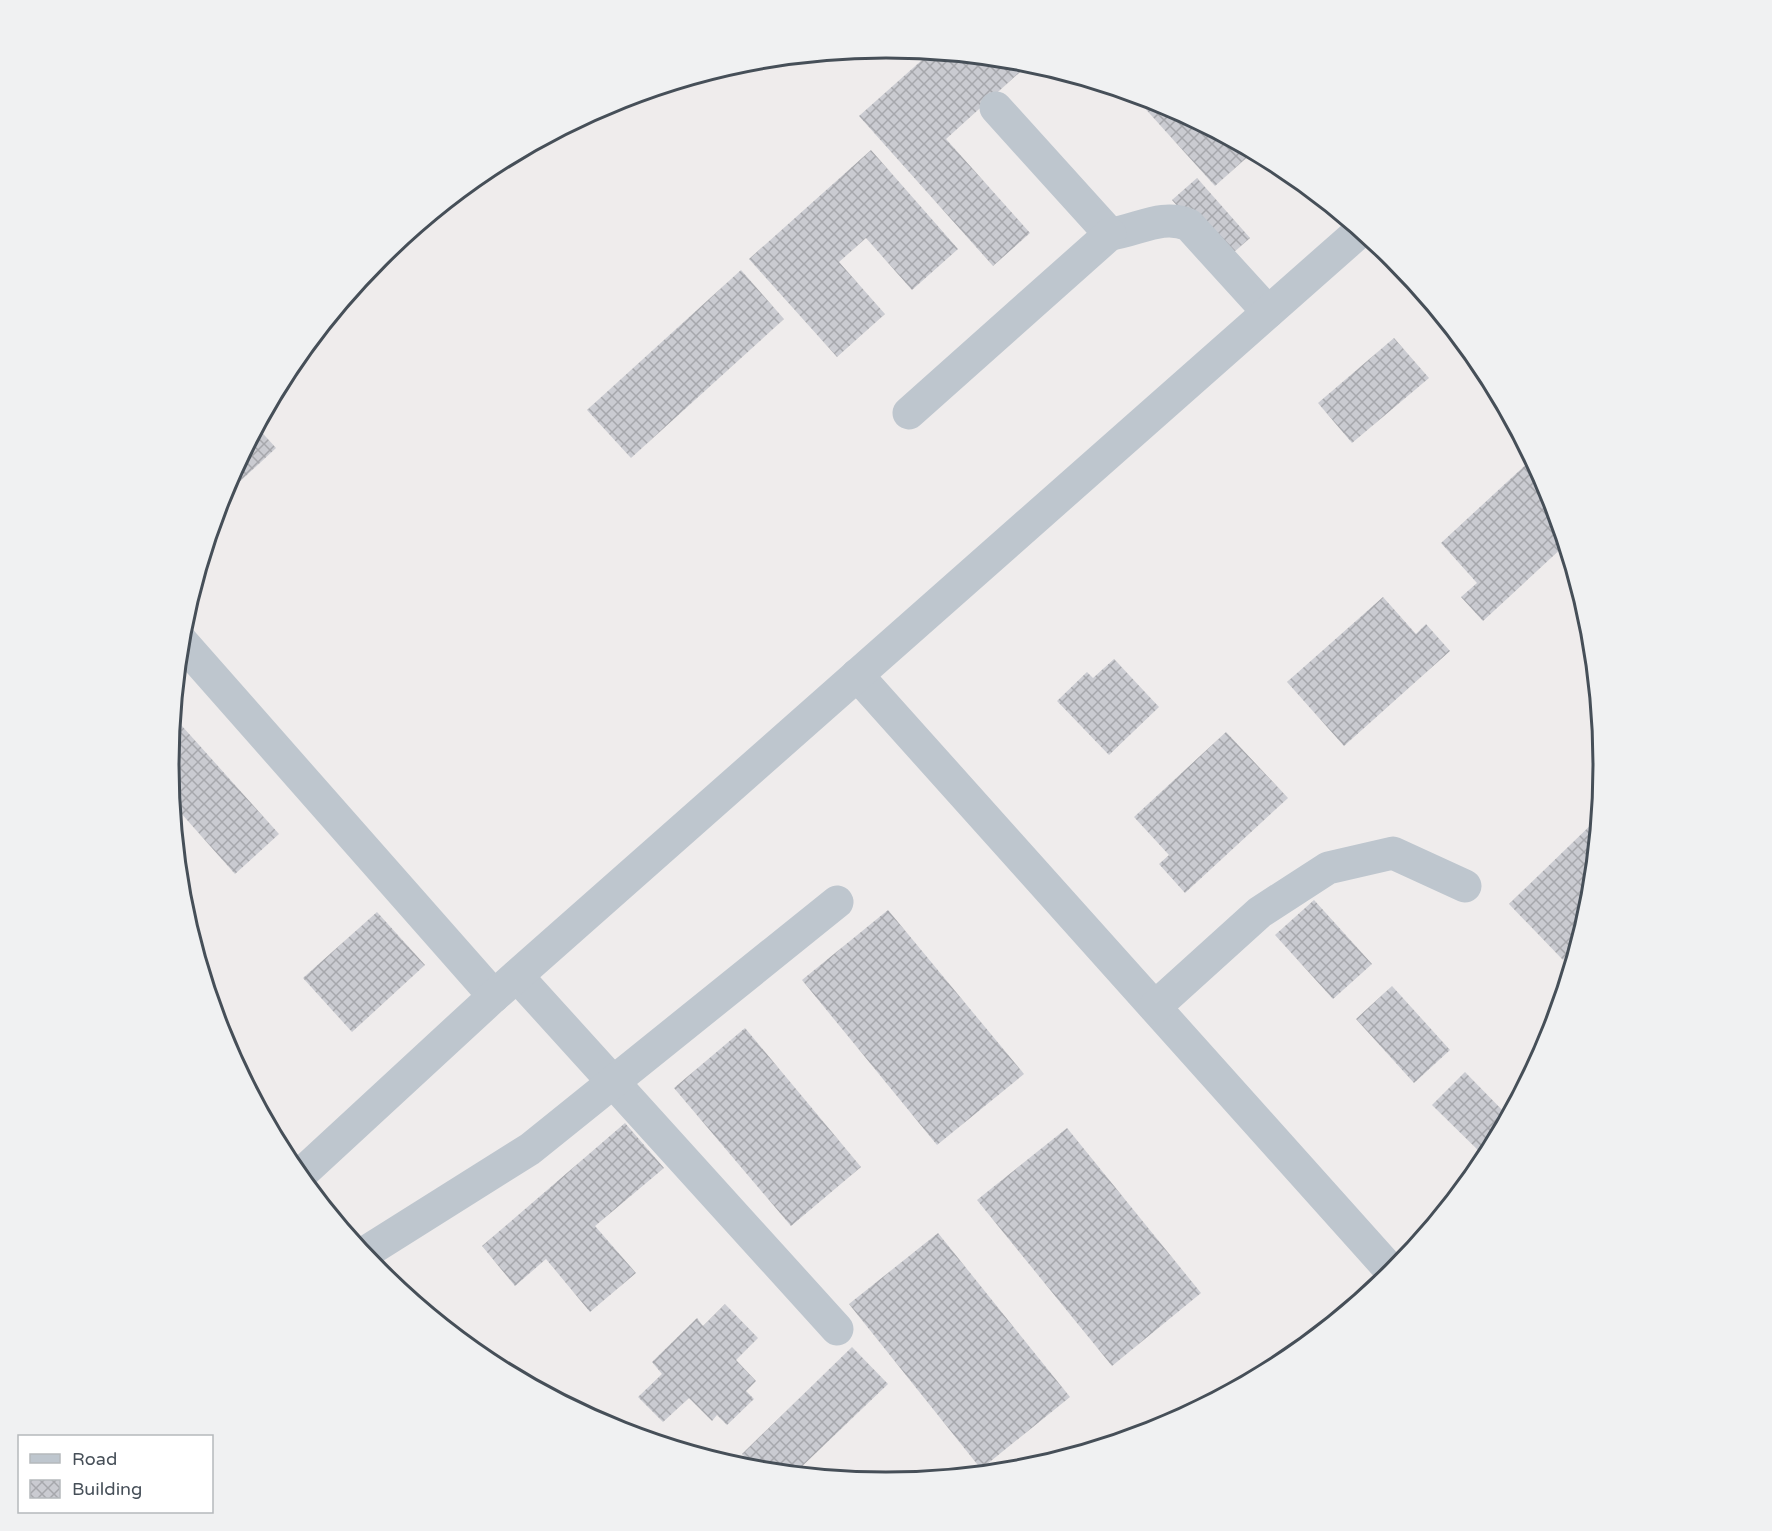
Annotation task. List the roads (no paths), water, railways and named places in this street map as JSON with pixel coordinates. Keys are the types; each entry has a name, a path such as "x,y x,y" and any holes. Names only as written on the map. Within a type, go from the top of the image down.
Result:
{"street":[{"path":"996,108 1110,234"},
{"path":"909,413 1110,234 1166,219 1179,220 1189,225 1268,312"},
{"path":"306,1169 506,986 1354,236"},
{"path":"189,649 506,986 614,1081 837,1329"},
{"path":"857,675 1386,1265"},
{"path":"1155,1007 1260,912 1328,868 1393,853 1465,886"},
{"path":"371,1249 530,1149 837,902"}]}
